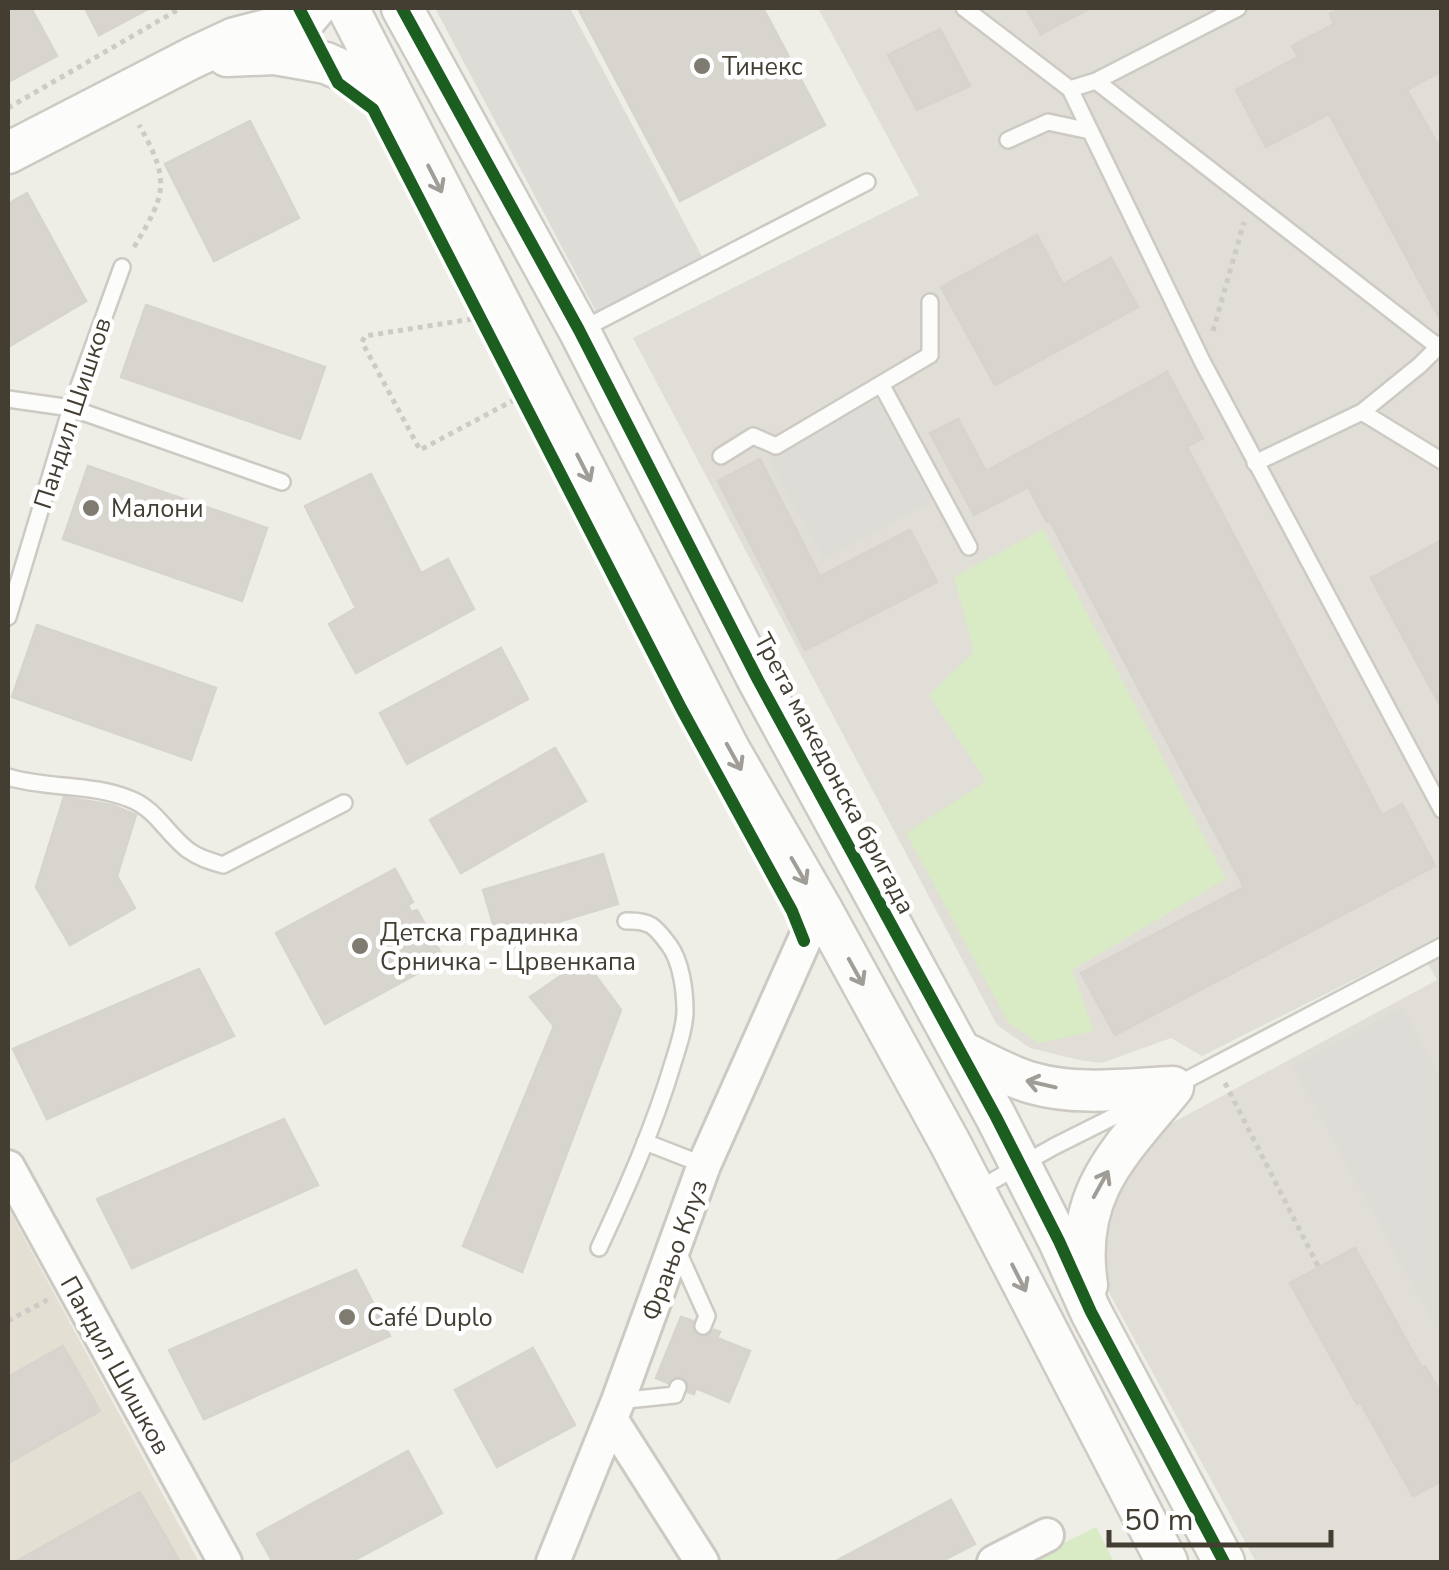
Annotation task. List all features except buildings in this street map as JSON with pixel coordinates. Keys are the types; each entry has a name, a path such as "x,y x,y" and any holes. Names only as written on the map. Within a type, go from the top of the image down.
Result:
{"street":[{"path":"8,153 192,58 236,23 274,8"},
{"path":"236,23 305,20 315,8"},
{"path":"348,8 729,749 813,925 975,1192 1167,1562"},
{"name":"Трета македонска бригада","path":"402,8 579,330 758,680 960,1051 1224,1562"},
{"path":"192,58 275,54 326,62 391,92"},
{"name":"Фрањо Клуз","path":"552,1562 615,1410 704,1165 813,925"},
{"path":"960,1051 1028,1082 1046,1086 1104,1090 1173,1087"},
{"path":"1092,1312 1084,1239 1098,1185 1173,1087"},
{"name":"Пандил Шишков","path":"8,1167 225,1562"},
{"path":"615,1410 702,1562"},
{"path":"994,1562 1047,1534"}],"lane":[{"path":"964,8 1070,88 1255,463 1442,810"},
{"path":"1070,88 1096,82 1238,8"},
{"path":"1096,82 1439,344 1420,365 1362,412 1255,463"},
{"path":"1008,140 1048,122 1090,130"},
{"path":"579,330 868,182"},
{"name":"Пандил Шишков","path":"8,617 70,408 122,267"},
{"path":"720,456 753,436 776,446 930,355 930,302"},
{"path":"881,384 969,547"},
{"path":"8,399 70,408 282,482"},
{"path":"1362,412 1442,461"},
{"path":"8,777 28,783 84,787 130,799 152,811 185,848 204,860 223,865 344,803"},
{"path":"598,1248 664,1092 686,1014 674,951 644,920 626,921"},
{"path":"975,1192 1442,946"},
{"path":"645,1142 704,1165"},
{"path":"676,1245 706,1316 703,1326"},
{"path":"615,1410 675,1396 678,1387"}],"path":[{"path":"8,108 181,8"},
{"path":"122,94 156,153 162,181 156,211 122,267"},
{"path":"1204,363 1250,202"},
{"path":"480,318 365,336 362,342 420,450 521,397"},
{"path":"1215,1063 1318,1268"},
{"path":"8,1321 74,1287"}],"shaded area":[{"path":"435,8 570,8 705,262 599,317"},
{"path":"818,8 1441,8 1441,1562 1256,1562 1094,1265 1113,1204 1135,1162 1161,1129 1437,980 1419,947 1202,1056 1171,1038 1102,1063 1079,1060 1030,1048 997,1025 633,338 919,195"},
{"path":"877,400 932,501 824,560 768,459"},
{"path":"1402,1007 1437,1071 1441,1070 1441,1337 1293,1066"},
{"path":"8,1208 199,1562 8,1562"}],"green space":[{"path":"1043,529 1226,879 1072,970 1094,1031 1039,1043 1008,1022 906,833 986,781 929,695 974,652 954,577"},
{"path":"1096,1527 1114,1562 1026,1562"}],"cycle path":[{"path":"299,8 338,83 373,109 681,708 792,911 804,941"},
{"path":"402,8 579,330 758,680 996,1117 1091,1312 1224,1562"}],"place":[{"name":"Тинекс","path":"702,66"},
{"name":"Малони","path":"91,508"},
{"name":"Детска градинка Срничка - Црвенкапа","path":"360,946"},
{"name":"Café Duplo","path":"347,1317"}]}
